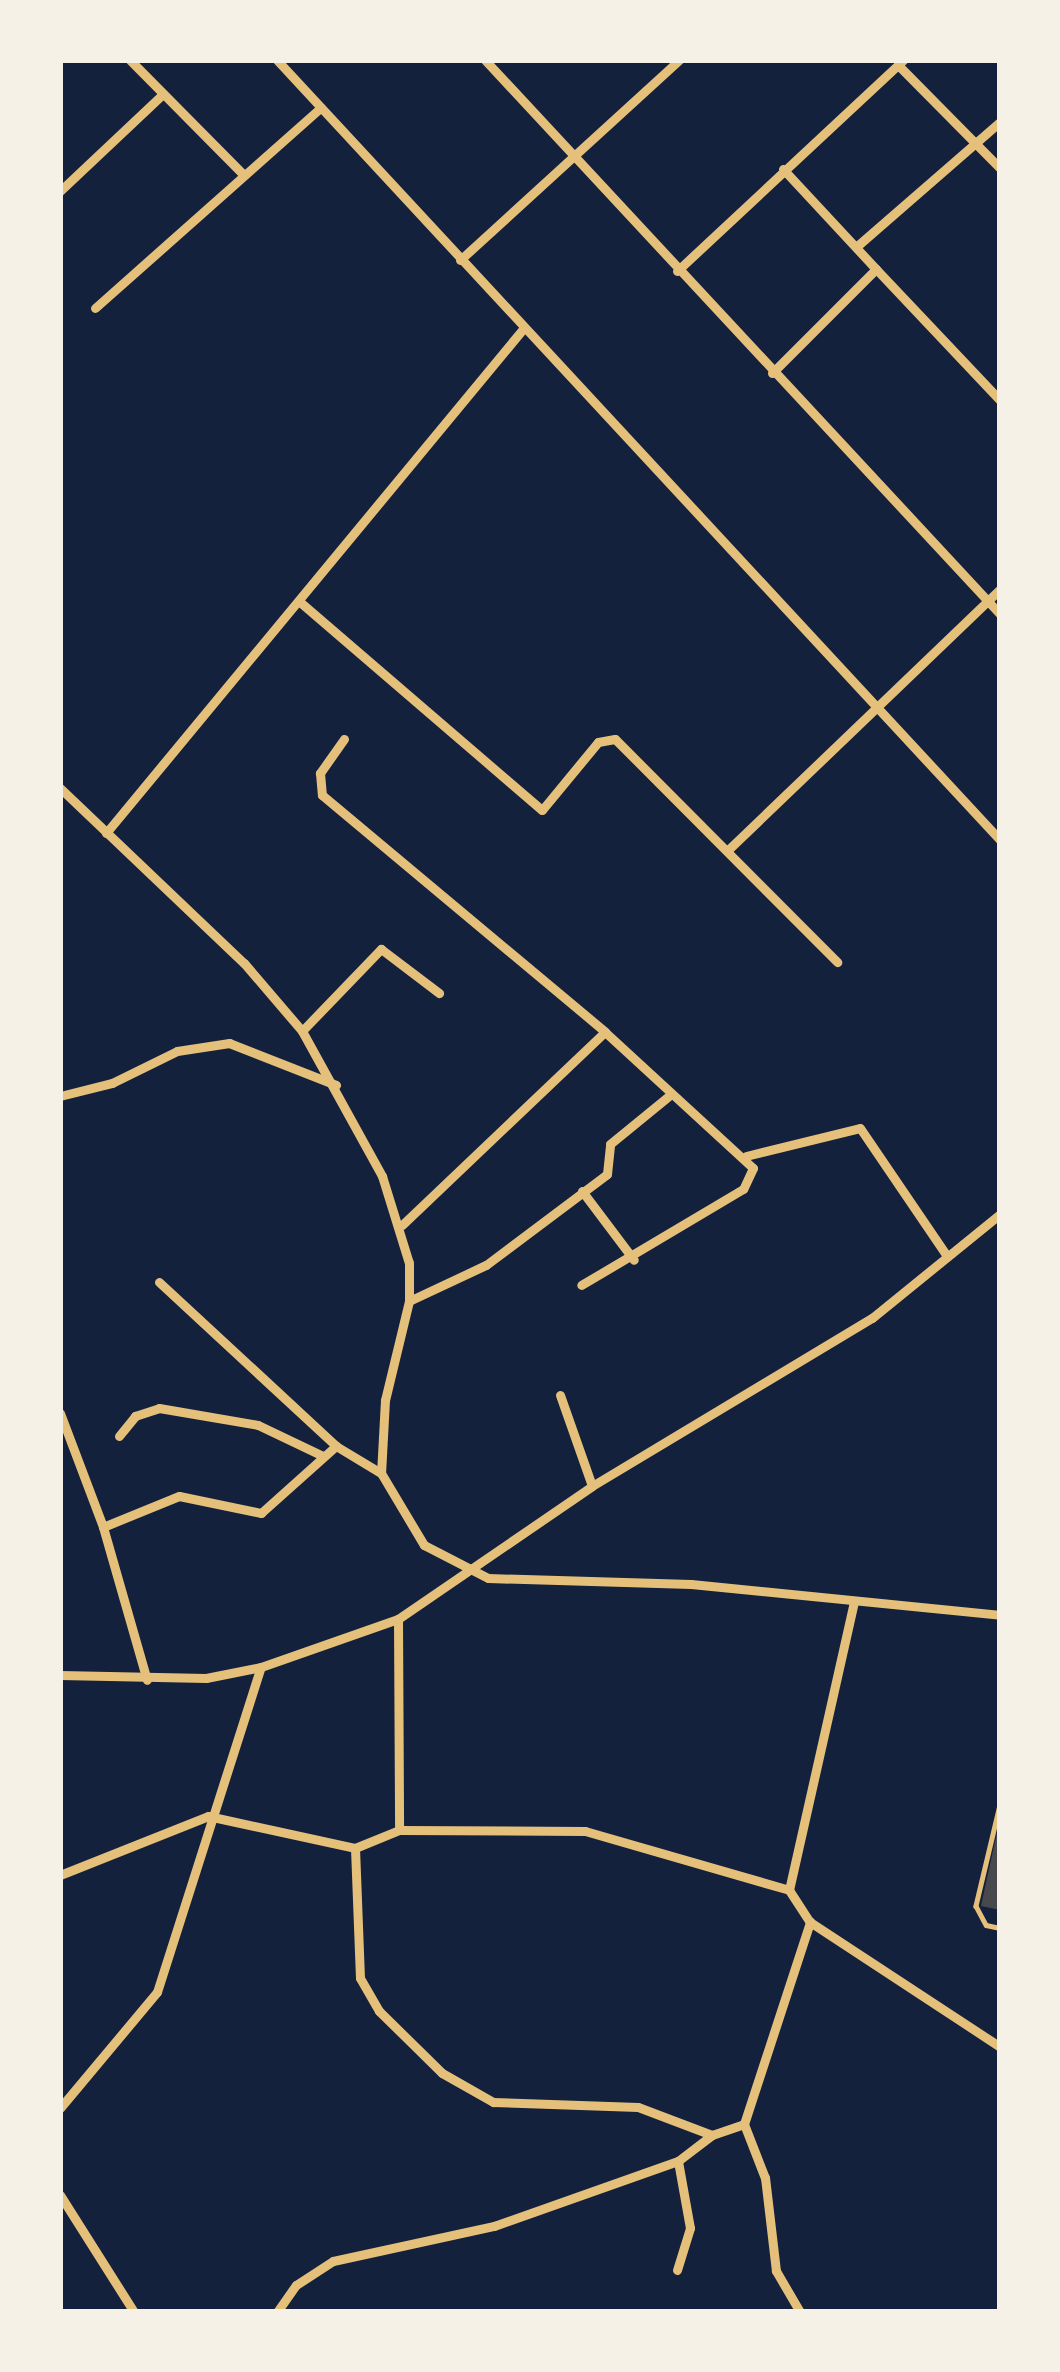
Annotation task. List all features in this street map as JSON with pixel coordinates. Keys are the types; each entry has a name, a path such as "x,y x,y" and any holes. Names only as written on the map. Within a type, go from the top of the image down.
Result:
{"street":[{"path":"130,60 242,172"},
{"path":"277,60 1000,840"},
{"path":"485,60 676,271 1000,614"},
{"path":"460,260 679,60"},
{"path":"676,271 900,62 1000,168"},
{"path":"60,191 163,94"},
{"path":"95,308 242,172 321,107"},
{"path":"856,248 1000,122"},
{"path":"783,170 1000,400"},
{"path":"772,373 876,269"},
{"path":"106,832 523,329"},
{"path":"730,849 1000,589"},
{"path":"300,602 542,810 606,737 730,849 837,962"},
{"path":"344,739 320,773 322,795 605,1032 670,1095 746,1156 753,1168 743,1189 634,1260 581,1285"},
{"path":"60,788 244,962 302,1030 336,1085 402,1225 409,1301 385,1400 381,1473 408,1528 464,1571 1000,1615"},
{"path":"302,1030 381,949 440,993"},
{"path":"402,1225 605,1032"},
{"path":"60,1096 112,1083 177,1051 230,1043 336,1085"},
{"path":"409,1301 486,1265 611,1169 610,1144 670,1095"},
{"path":"746,1156 860,1128 947,1256"},
{"path":"583,1191 634,1260"},
{"path":"60,1675 147,1680 261,1667 398,1619 592,1486 872,1318 1000,1214"},
{"path":"159,1282 336,1446 381,1473"},
{"path":"560,1395 592,1486"},
{"path":"119,1436 134,1416 159,1408 257,1425 323,1456"},
{"path":"60,1413 104,1527 147,1680"},
{"path":"104,1527 179,1496 261,1513 336,1446"},
{"path":"789,1890 854,1601"},
{"path":"398,1619 399,1830"},
{"path":"60,2108 157,1992 208,1816 241,1744 261,1667"},
{"path":"60,1875 208,1816 355,1847 399,1830 585,1831 789,1890 810,1922 1000,2047"},
{"path":"355,1847 359,1978 379,2012 442,2073 493,2102 638,2108 712,2135"},
{"path":"800,2312 776,2271 765,2178 744,2124 810,1922"},
{"path":"277,2312 296,2285 333,2261 494,2226 678,2161 712,2135 744,2124"},
{"path":"677,2270 690,2228 678,2161"},
{"path":"60,2194 134,2312"}],"lane":[{"path":"1000,1805 976,1906 986,1925 1000,1928"}],"building":[{"path":"1000,1829 1000,1910 981,1906"}]}
